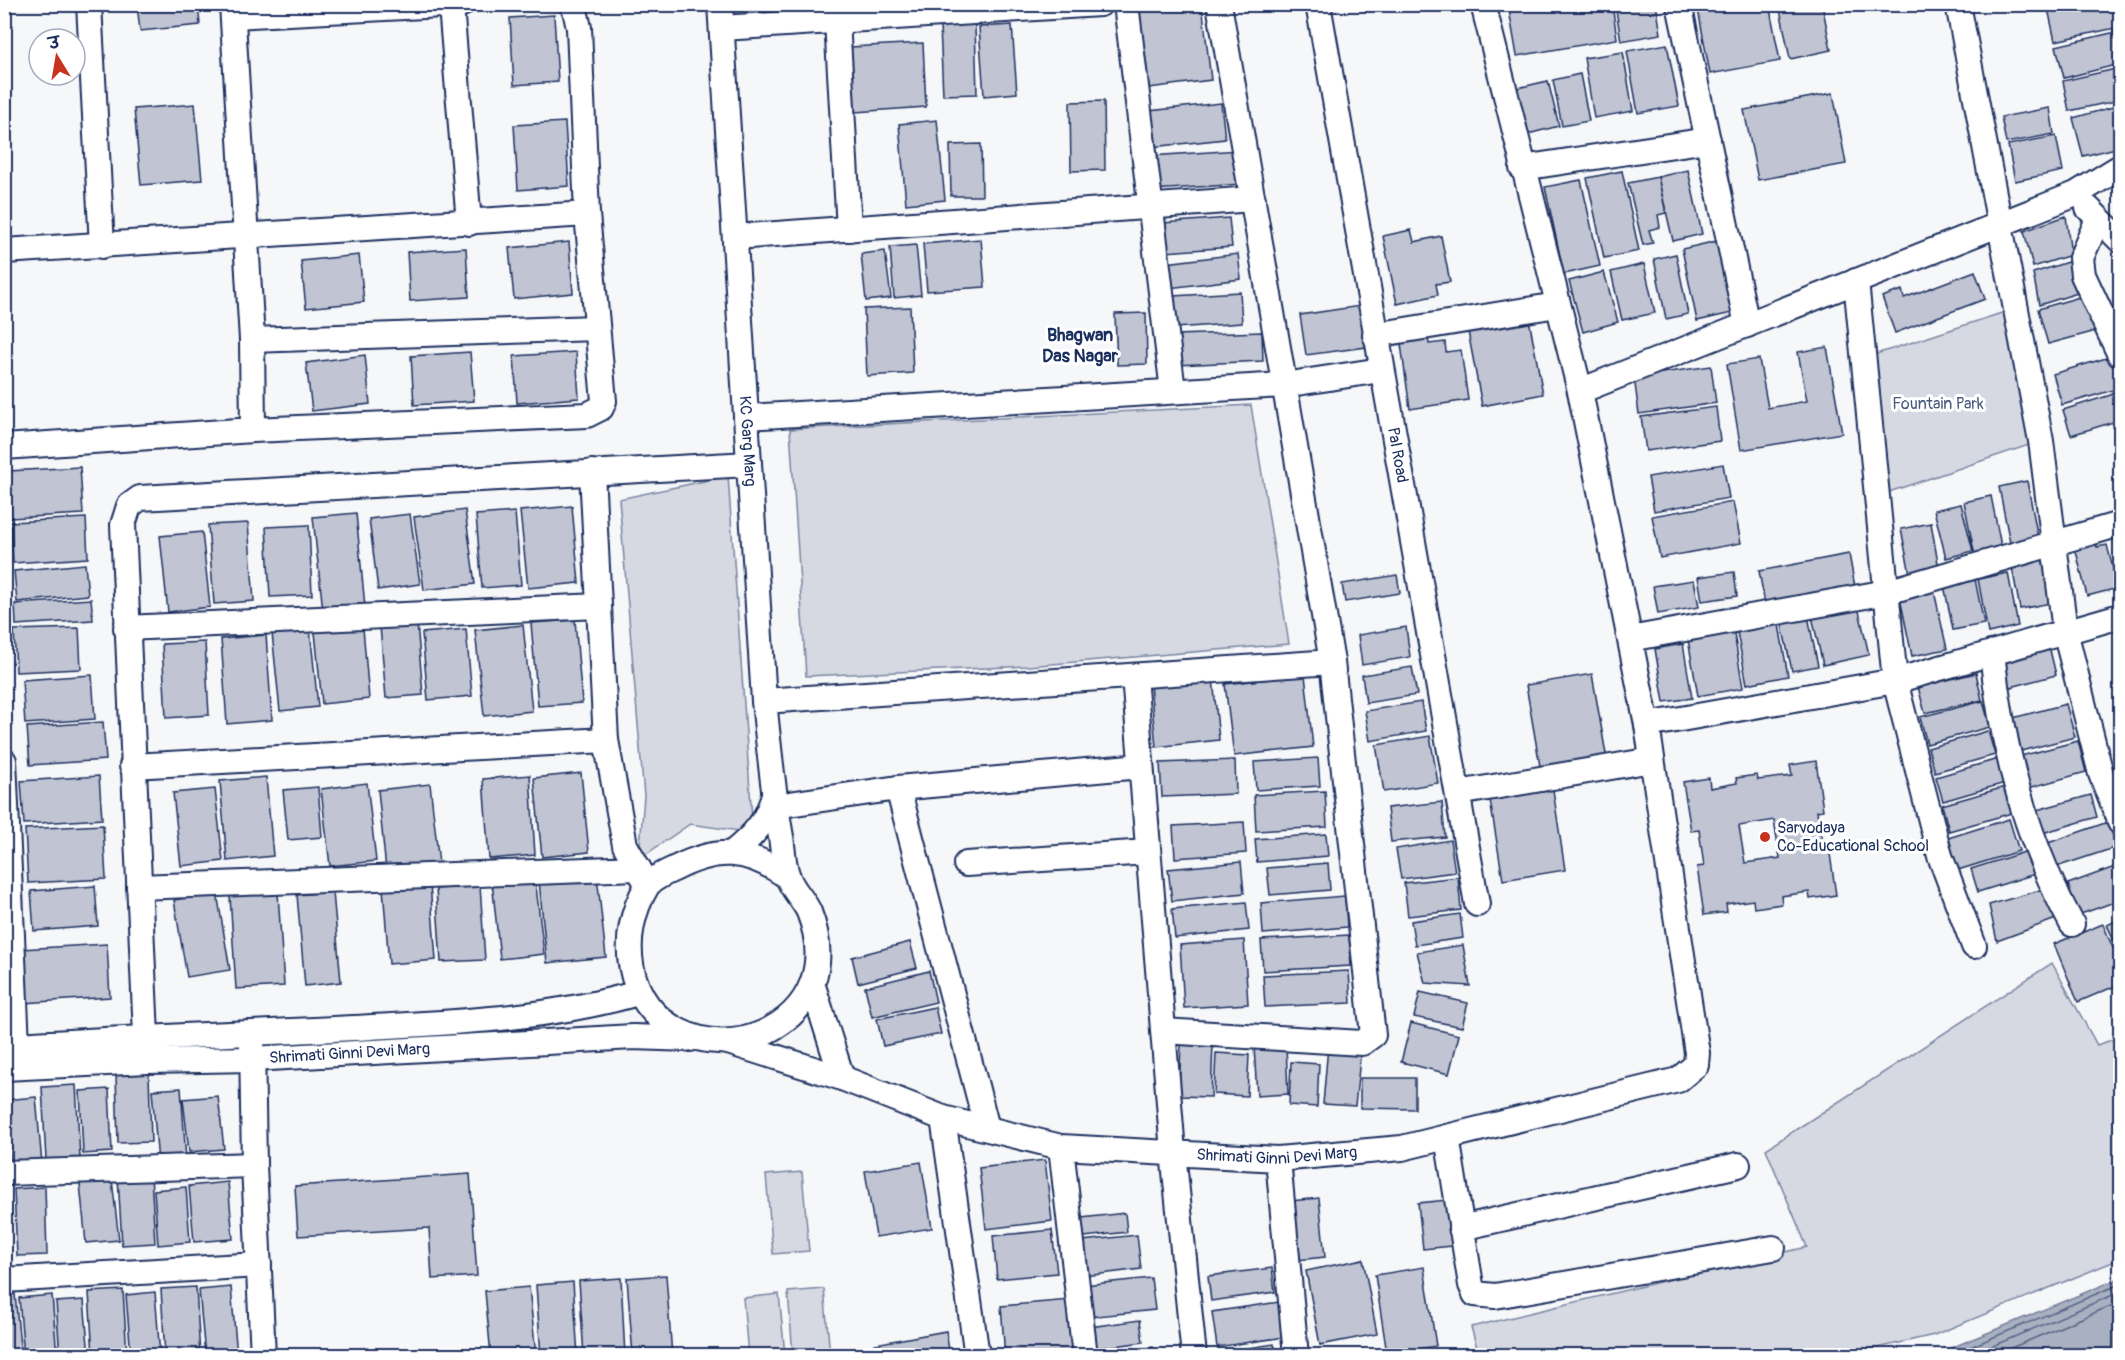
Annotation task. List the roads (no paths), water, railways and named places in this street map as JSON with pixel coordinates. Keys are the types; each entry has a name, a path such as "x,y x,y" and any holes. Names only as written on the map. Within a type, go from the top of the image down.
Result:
{"street":[{"path":"89,4 102,246"},
{"path":"4,447 253,430 587,415 601,408 604,401 587,214 579,28 575,10 570,4"},
{"path":"721,16 837,21 1100,4"},
{"path":"1126,4 1173,391"},
{"path":"1163,1031 1362,1043 1373,1035 1332,662 1220,4"},
{"name":"Pal Road","path":"1318,4 1477,904"},
{"path":"1458,793 1652,760 1580,391 1522,168 1483,4"},
{"path":"1679,4 1747,325"},
{"path":"1958,4 2041,441 2065,631 2102,774 2121,822"},
{"path":"253,430 252,340 244,238 233,10 457,5 469,223"},
{"name":"KC Garg Marg","path":"721,16 764,701 775,800 788,877"},
{"path":"837,21 849,229"},
{"path":"1522,168 1708,140"},
{"path":"1580,391 2076,194 2121,167"},
{"path":"2076,194 2121,240"},
{"path":"735,237 1253,199"},
{"path":"4,251 244,238 587,214"},
{"path":"2098,219 2081,258 2083,275 2121,355"},
{"path":"1856,281 1895,681 1940,856 1974,946"},
{"path":"1375,335 1557,305"},
{"path":"252,340 596,328"},
{"path":"746,417 1284,385 1381,370"},
{"path":"146,1036 126,628 123,525 129,506 140,498 749,464"},
{"path":"139,887 643,876 699,856 732,854 749,856 788,877 809,911 815,936 817,962 813,986 796,1011 775,1027 754,1037 728,1042 696,1040 660,1018 638,993 628,942 643,876 625,845 606,740 592,472"},
{"path":"1630,639 1887,592 2121,524"},
{"path":"126,628 599,606"},
{"path":"1647,725 1895,681 2121,616"},
{"path":"1992,653 2003,731 2020,802 2050,884 2072,924"},
{"path":"764,701 1332,662"},
{"path":"1134,676 1173,1152 1194,1356"},
{"path":"132,766 606,740"},
{"name":"Shrimati Ginni Devi Marg","path":"728,1042 842,1078 943,1118 1061,1147 1278,1159 1402,1148 1678,1080 1696,1065 1697,1053 1652,760"},
{"path":"4,761 11,1045"},
{"path":"732,854 762,824 775,800 1141,766"},
{"path":"898,788 987,1128"},
{"path":"966,864 1148,852"},
{"path":"813,986 842,1078"},
{"name":"Shrimati Ginni Devi Marg","path":"11,1045 146,1036 413,1025 543,1014 599,1004 638,993"},
{"path":"252,1033 254,1165 263,1356"},
{"name":"Shrimati Ginni Devi Marg","path":"4,1068 148,1060 252,1059 633,1037 696,1040"},
{"path":"943,1118 977,1356"},
{"path":"1447,1137 1471,1285 1475,1294 1495,1296 1773,1248"},
{"path":"1061,1147 1085,1356"},
{"path":"1278,1159 1296,1356"},
{"path":"4,1173 254,1165"},
{"path":"1461,1228 1738,1165"},
{"path":"4,1280 259,1265"}],"water":[{"path":"2120,1278 2120,1355 1915,1355 1946,1350"}],"place":[{"name":"Sarvodaya Co-Educational School","path":"1765,837"}],"district":[{"name":"Bhagwan Das Nagar","path":"1080,345"}],"park label":[{"name":"Fountain Park","path":"1938,404"}]}
